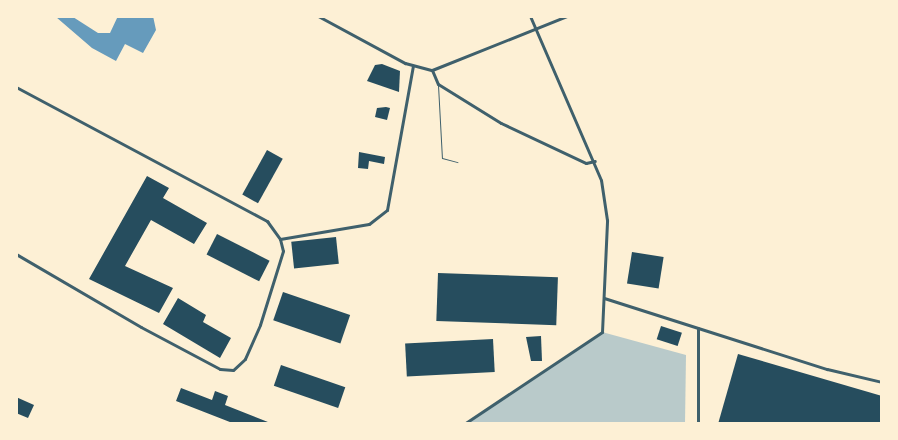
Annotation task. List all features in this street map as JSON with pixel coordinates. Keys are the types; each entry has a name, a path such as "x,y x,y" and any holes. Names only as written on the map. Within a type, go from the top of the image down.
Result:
{"street":[{"path":"318,16 413,66 432,70 567,16"},
{"path":"464,424 602,332 607,220 595,161 530,16"},
{"path":"280,239 369,224 387,210 413,66"},
{"path":"432,70 438,84 540,144 586,163 595,161"},
{"path":"16,86 267,220 280,239 278,278 245,359 234,370 220,368 137,325 16,254"},
{"path":"604,298 698,328 882,382"},
{"path":"698,328 698,424"}],"lane":[{"path":"438,84 442,158 457,162"}],"shaded area":[{"path":"602,332 686,355 685,424 464,424"}],"water":[{"path":"118,16 153,16 156,30 143,53 125,44 116,61 92,48 56,17 73,17 98,33 110,33"}],"building":[{"path":"382,64 400,71 399,92 367,81 375,65"},
{"path":"377,108 390,108 387,120 375,117"},
{"path":"267,150 283,159 258,203 242,195"},
{"path":"359,152 385,157 384,164 369,161 368,169 358,168"},
{"path":"147,176 169,188 163,198 207,223 194,244 151,220 125,266 173,288 159,313 89,279"},
{"path":"217,234 270,261 259,281 207,254"},
{"path":"336,237 339,264 294,269 291,242"},
{"path":"632,252 664,257 659,289 627,284"},
{"path":"438,273 558,277 556,325 436,321"},
{"path":"283,292 350,315 340,343 273,320"},
{"path":"178,298 206,315 203,322 231,338 220,358 163,324"},
{"path":"661,326 682,333 678,346 657,339"},
{"path":"541,336 542,361 531,361 526,337"},
{"path":"493,339 495,372 407,377 405,344"},
{"path":"738,354 882,396 881,424 718,424"},
{"path":"281,365 345,387 338,408 274,386"},
{"path":"181,388 212,400 215,391 228,396 225,405 273,424 235,424 176,401"},
{"path":"16,397 34,405 28,418 16,413"}]}
